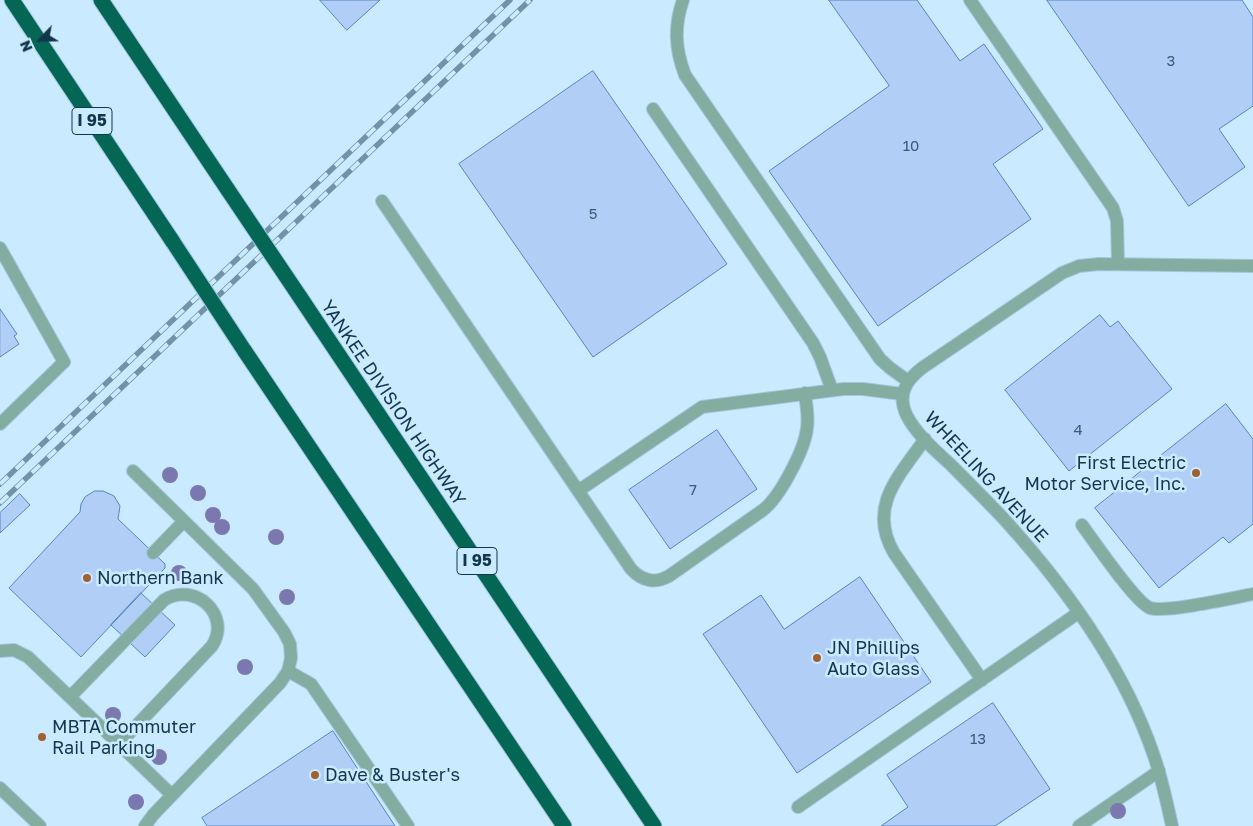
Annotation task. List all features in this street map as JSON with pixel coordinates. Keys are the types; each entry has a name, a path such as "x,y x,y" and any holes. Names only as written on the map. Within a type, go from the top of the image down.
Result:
{"highway":[{"name":"I 95","path":"12,0 244,350 564,826"},
{"name":"YANKEE DIVISION HIGHWAY","path":"101,0 654,826"}],"street":[{"path":"683,0 676,28 676,44 679,60 685,75 882,361 908,381"},
{"path":"970,0 1113,208 1117,221 1118,264"},
{"path":"653,109 813,343 832,390"},
{"path":"382,201 578,491 639,577 649,581 664,579 763,510 774,500 783,486 806,437 808,424 805,393"},
{"path":"0,248 64,362 0,424"},
{"path":"578,491 702,407 858,388 902,394 908,381 915,373 1062,273 1079,266 1118,264 1253,266"},
{"name":"WHEELING AVENUE","path":"902,394 907,416 925,439 981,494 1013,529 1043,565 1098,642 1123,686 1145,732 1159,771 1172,826"},
{"path":"925,439 889,493 883,513 885,534 894,553 982,680"},
{"path":"133,471 258,595 284,632 291,651 288,671 280,683 172,795 145,826"},
{"path":"153,554 184,521"},
{"path":"1082,525 1136,597 1149,607 1166,609 1253,594"},
{"path":"70,697 167,598 187,594 200,598 208,604 214,613 217,626 216,638 212,646 118,744"},
{"path":"798,807 1078,613"},
{"path":"0,651 14,650 24,654 172,795"},
{"path":"288,671 311,684 408,826"},
{"path":"1079,826 1159,771"},
{"path":"0,788 40,826"}],"building":[{"path":"320,0 380,0 347,30"},
{"path":"829,0 917,0 960,61 984,44 1043,129 993,164 1031,219 878,326 769,171 889,86"},
{"path":"1047,0 1242,0 1253,17 1253,106 1219,129 1245,167 1189,206"},
{"path":"593,71 727,264 593,357 459,164"},
{"path":"0,309 17,334 14,336 19,344 0,357"},
{"path":"1100,315 1110,327 1118,321 1172,389 1069,471 1005,390"},
{"name":"First Electric Motor Service, Inc.","path":"1226,404 1253,439 1253,524 1229,543 1223,537 1159,588 1095,508"},
{"path":"717,430 757,489 670,549 629,490"},
{"name":"Northern Bank","path":"95,491 103,491 114,496 120,506 118,519 165,564 165,568 81,657 9,588 80,512 81,504 85,497"},
{"path":"20,494 30,505 0,533 0,513"},
{"name":"JN Phillips Auto Glass","path":"860,577 931,682 797,773 703,634 761,595 784,629"},
{"path":"141,593 175,625 145,657 111,625"},
{"path":"993,703 1050,789 995,826 881,826 908,807 887,775"},
{"name":"Dave & Buster's","path":"333,731 395,826 207,826 202,818"}],"railway":[{"path":"0,484 510,0"},
{"path":"0,503 530,0"}],"place":[{"name":"First Electric Motor Service, Inc.","path":"1196,473"},
{"name":"Northern Bank","path":"87,578"},
{"name":"JN Phillips Auto Glass","path":"817,658"},
{"name":"MBTA Commuter Rail Parking","path":"42,737"},
{"name":"Dave & Buster's","path":"315,775"}]}
